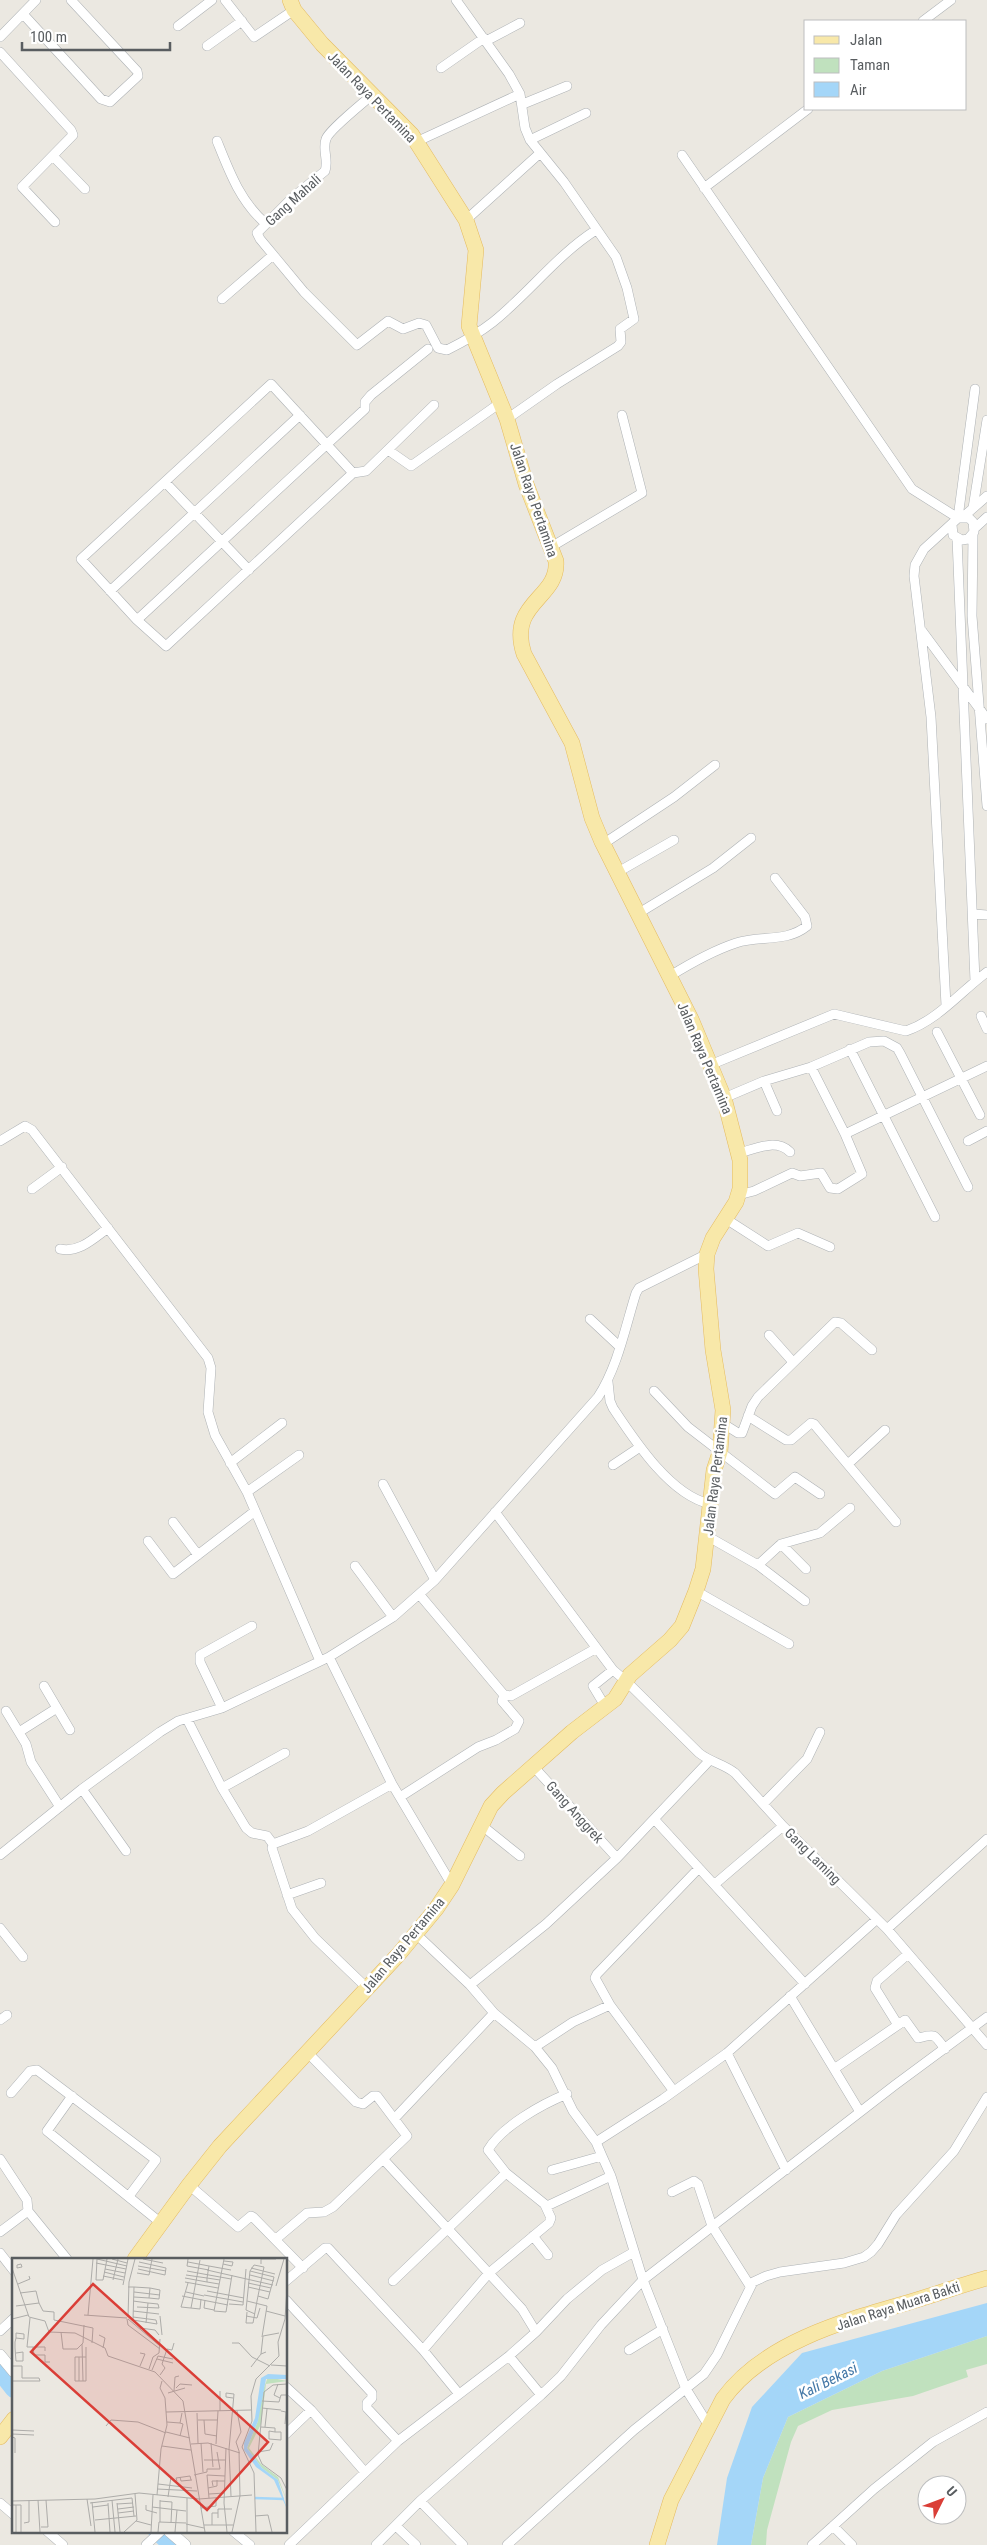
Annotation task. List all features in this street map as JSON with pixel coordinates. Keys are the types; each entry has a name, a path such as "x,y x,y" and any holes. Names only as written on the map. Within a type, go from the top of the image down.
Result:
{"main road":[{"name":"Jalan Raya Pertamina","path":"136,2258 220,2146 398,1955 436,1909 452,1885 480,1824 502,1793 615,1699 638,1666 676,1633 684,1620 703,1569 714,1470 720,1452 723,1410 713,1350 706,1269 707,1254 713,1238 726,1219 738,1195 741,1174 739,1153 724,1098 710,1064 670,976 592,818 572,743 535,676 520,642 523,618 557,572 556,561 526,484 507,419 473,336 468,317 476,268 476,250 466,220 416,142 322,44 292,5"},
{"name":"Jalan Raya Muara Bakti","path":"657,2545 672,2500 709,2426 732,2386 759,2363 777,2352 874,2311 987,2278"},
{"path":"0,2437 12,2422"}],"street":[{"path":"0,37 36,0"},
{"path":"23,14 101,99 110,102 138,76 137,71 71,0"},
{"path":"178,26 212,0"},
{"path":"225,0 254,37 258,36 292,5"},
{"path":"456,0 520,94 523,104 525,128 530,140 539,154 564,182 616,257 627,288 634,319 620,329 621,342 618,346 556,384 507,419"},
{"path":"924,20 951,0"},
{"path":"207,46 242,21"},
{"path":"441,68 485,40 520,23"},
{"path":"0,52 74,135 22,187 55,222"},
{"path":"523,104 567,86"},
{"path":"416,142 520,94"},
{"name":"Gang Mahali","path":"273,255 258,235 265,223 325,171 328,165 325,145 328,136 372,95"},
{"path":"704,188 807,110"},
{"path":"530,140 586,113"},
{"path":"218,140 233,181 255,214 265,223"},
{"path":"466,220 539,154"},
{"path":"53,156 85,189"},
{"path":"682,156 912,489 958,520 969,518 974,532 972,616 987,806"},
{"path":"222,299 273,255 304,292 356,345 388,321 403,329 419,323 423,324 438,348 445,351 473,336 494,321 579,240 596,230"},
{"path":"137,620 365,409 366,402 371,395 428,348"},
{"path":"353,473 271,384 81,559 137,620 166,646 353,473 366,471 434,405"},
{"path":"974,389 958,520 952,530 957,538 974,914 975,981"},
{"path":"388,450 411,466 500,403"},
{"path":"110,591 300,415"},
{"path":"551,547 642,493 622,415"},
{"path":"973,508 987,420"},
{"path":"977,480 987,483"},
{"path":"165,482 248,570"},
{"path":"946,1005 931,717 917,607 915,565 924,549 987,496"},
{"path":"957,538 968,539 987,517"},
{"path":"920,629 987,720"},
{"path":"604,844 674,797 715,765"},
{"path":"639,913 714,868 752,838"},
{"path":"618,872 674,840"},
{"path":"670,976 706,955 737,942 781,938 795,934 807,926 805,917 776,878"},
{"path":"974,914 987,915"},
{"path":"710,1064 827,1015 840,1015 906,1031 931,1020 946,1005 987,972"},
{"path":"981,1016 987,1029"},
{"path":"937,1032 980,1115"},
{"path":"724,1098 764,1081 811,1067 850,1049 875,1041 884,1041 900,1053 968,1187"},
{"path":"850,1049 935,1217"},
{"path":"845,1134 987,1066"},
{"path":"738,1195 754,1191 792,1173 800,1176 817,1172 830,1188 838,1189 862,1174 845,1134 811,1067"},
{"path":"764,1081 777,1111"},
{"path":"0,1141 28,1127 62,1167 208,1358 211,1368 208,1412 215,1435 247,1492 324,1659 392,1784 452,1885"},
{"path":"968,1141 987,1132"},
{"path":"739,1153 773,1145 790,1152"},
{"path":"32,1189 62,1167"},
{"path":"726,1219 768,1246 798,1233 830,1247"},
{"path":"60,1248 68,1251 76,1249 108,1228"},
{"path":"0,1855 82,1789 160,1732 187,1719 222,1708 324,1659 393,1617 435,1580 598,1397 608,1382 639,1288 707,1254"},
{"path":"590,1319 620,1347"},
{"path":"722,1423 740,1433 744,1430 748,1416 758,1397 835,1322 841,1323 872,1350"},
{"path":"769,1335 793,1362"},
{"path":"608,1382 612,1408 640,1447 660,1470 697,1501 710,1504"},
{"path":"654,1391 688,1427 775,1494 795,1477 820,1494"},
{"path":"748,1416 786,1440 790,1440 812,1423 896,1522"},
{"path":"230,1463 282,1423"},
{"path":"848,1464 885,1430"},
{"path":"613,1465 640,1447"},
{"path":"247,1492 299,1455"},
{"path":"383,1484 435,1580"},
{"path":"758,1565 781,1544 820,1533 850,1508"},
{"path":"148,1541 173,1574 255,1510"},
{"name":"Gang Laming","path":"495,1512 595,1649 613,1670 709,1761 729,1768 783,1826 887,1929 987,2046"},
{"path":"173,1522 198,1554"},
{"path":"707,1536 758,1565 805,1601"},
{"path":"781,1544 806,1570"},
{"path":"355,1566 393,1617"},
{"path":"696,1591 789,1644"},
{"path":"419,1594 504,1695 511,1696 595,1649"},
{"path":"222,1708 200,1662 200,1655 252,1626"},
{"path":"605,1706 592,1686 613,1670"},
{"path":"44,1686 70,1730"},
{"path":"400,1797 478,1747 496,1740 515,1729 519,1721 502,1701 504,1695"},
{"path":"19,1732 57,1708"},
{"path":"6,1711 27,1746 31,1762 60,1807"},
{"path":"187,1719 222,1788 246,1828 252,1833 267,1836 273,1844 272,1848 292,1909 305,1927 367,1988"},
{"path":"763,1804 807,1759 820,1732"},
{"path":"222,1788 285,1753"},
{"path":"470,1985 546,1924 618,1858 709,1761"},
{"name":"Gang Anggrek","path":"533,1766 618,1858"},
{"path":"273,1844 308,1831 392,1784"},
{"path":"82,1789 126,1850"},
{"path":"655,1820 804,1984"},
{"path":"480,1824 520,1856"},
{"path":"714,1884 783,1826"},
{"path":"887,1929 987,1839"},
{"path":"673,2090 610,2005 596,1981 596,1974 699,1868"},
{"path":"287,1895 321,1882"},
{"path":"596,2142 663,2100 673,2090 727,2053 876,1920"},
{"path":"0,1928 23,1957"},
{"path":"415,1933 470,1985 494,2013 545,2057 567,2094 578,2118 596,2142 611,2176 643,2280 689,2394 709,2426"},
{"path":"898,2024 874,1984 908,1954"},
{"path":"790,1996 860,2112"},
{"path":"535,2047 573,2022 610,2005"},
{"path":"395,2118 494,2013"},
{"path":"376,2545 420,2501 561,2376 601,2325 643,2280 860,2112 987,2018"},
{"path":"834,2069 905,2020 918,2038 930,2034 935,2035 945,2049"},
{"path":"276,2239 306,2213 324,2212 333,2207 407,2136 395,2118 375,2095 363,2104 356,2102 308,2053"},
{"path":"727,2053 786,2170"},
{"path":"11,2093 34,2069 156,2160 129,2196"},
{"path":"423,2350 489,2273 551,2221 545,2205 506,2174 488,2151 489,2147 528,2113 567,2094"},
{"path":"72,2096 47,2131 161,2223"},
{"path":"508,2545 634,2430 689,2394 711,2365 750,2286 758,2279 766,2276 830,2266 864,2257 871,2252 896,2215 954,2151 987,2097"},
{"path":"552,2170 602,2156"},
{"path":"0,2159 27,2200 28,2210 66,2258"},
{"path":"384,2160 522,2309 536,2332"},
{"path":"392,2281 506,2174"},
{"path":"545,2205 560,2201 611,2176"},
{"path":"672,2192 694,2181 696,2182 712,2226 750,2286"},
{"path":"189,2185 238,2227 252,2216 303,2268"},
{"path":"0,2232 28,2210"},
{"path":"533,2236 548,2255"},
{"path":"288,2279 325,2248 328,2248 423,2350 459,2394"},
{"path":"289,2545 398,2441 509,2356 536,2332 567,2299 602,2270 634,2252"},
{"path":"0,2254 12,2269"},
{"path":"288,2302 372,2392 372,2398 366,2403 366,2408 398,2441"},
{"path":"0,2331 12,2320"},
{"path":"629,2350 663,2328"},
{"path":"0,2355 12,2370"},
{"path":"509,2356 541,2395"},
{"path":"288,2389 311,2410 364,2472"},
{"path":"288,2432 311,2410"},
{"path":"812,2545 874,2489 933,2442 987,2412"},
{"path":"420,2501 463,2545"},
{"path":"0,2503 12,2513"},
{"path":"396,2526 416,2545"},
{"path":"833,2526 852,2545"},
{"path":"48,2532 63,2545"},
{"path":"170,2532 185,2545"},
{"path":"234,2532 250,2545"},
{"path":"146,2545 159,2533"}],"green space":[{"path":"987,2336 987,2364 966,2370 968,2377 913,2396 832,2410 798,2426 791,2442 767,2530 766,2545 751,2545 763,2478 788,2417 882,2371"}],"water":[{"name":"Kali Bekasi","path":"987,2303 987,2336 882,2371 788,2417 763,2478 751,2545 717,2545 727,2478 752,2407 802,2353"}],"waterway":[{"path":"0,2371 12,2386"},
{"path":"158,2532 172,2545"}]}
